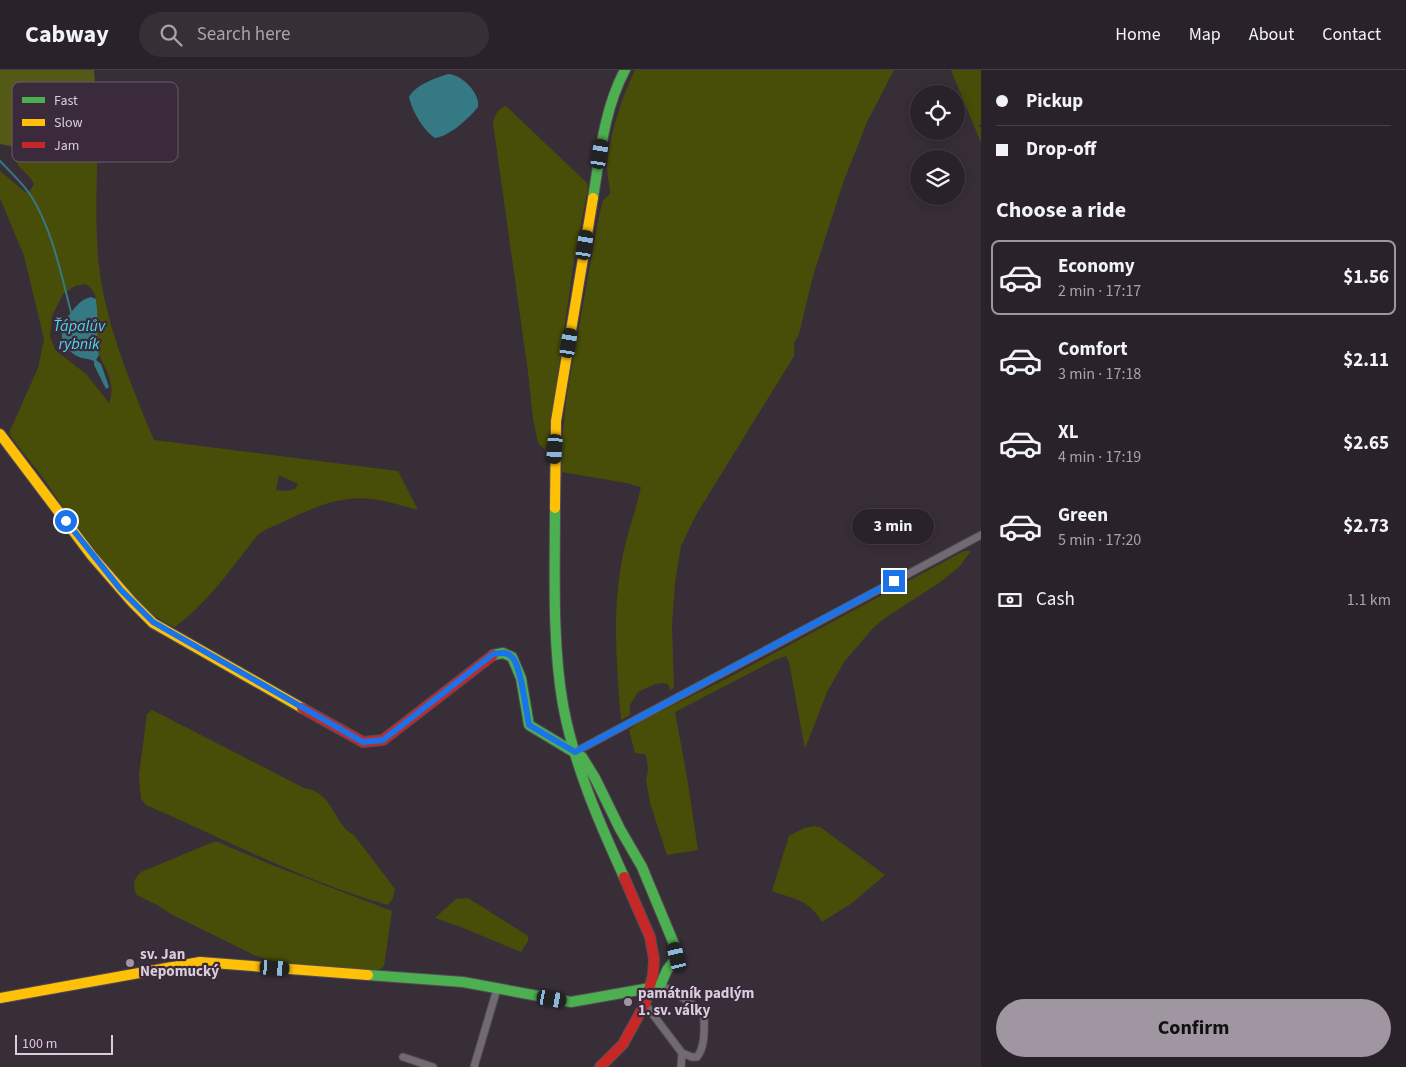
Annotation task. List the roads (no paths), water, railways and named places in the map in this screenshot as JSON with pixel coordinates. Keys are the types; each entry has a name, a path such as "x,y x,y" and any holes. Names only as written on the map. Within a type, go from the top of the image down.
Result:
{"street":[{"path":"625,70 620,78 609,110 603,138 556,421 554,463 557,656 560,694 575,752 592,802 650,937 654,958 655,987"},
{"path":"0,434 100,566 132,603 153,622 363,742 383,740 493,654 503,652 512,657 518,668 529,725 582,757 591,771 620,829 642,867 674,944 677,957 655,987 623,1044 600,1067"},
{"path":"575,752 981,535"},
{"path":"0,998 200,962 463,982 571,1002 655,987 672,990 704,1013 704,1035 700,1053 697,1057 682,1053 645,1004"},
{"path":"474,1067 497,989"},
{"path":"681,1067 682,1053"},
{"path":"403,1057 433,1067"}],"water":[{"path":"449,74 464,81 469,86 476,96 478,107 464,122 453,130 441,137 435,138 419,120 409,97 421,85"},
{"name":"Ťápalův rybník","path":"91,297 96,299 97,306 99,355 96,360 101,364 109,387 106,389 94,365 94,361 73,354 63,341 62,335 62,330 69,315 80,302"}],"waterway":[{"path":"0,161 26,189 40,212 56,254 71,312"}],"place":[{"name":"sv. Jan Nepomucký","path":"130,963"},
{"name":"památník padlým 1. sv. války","path":"628,1002"}]}
